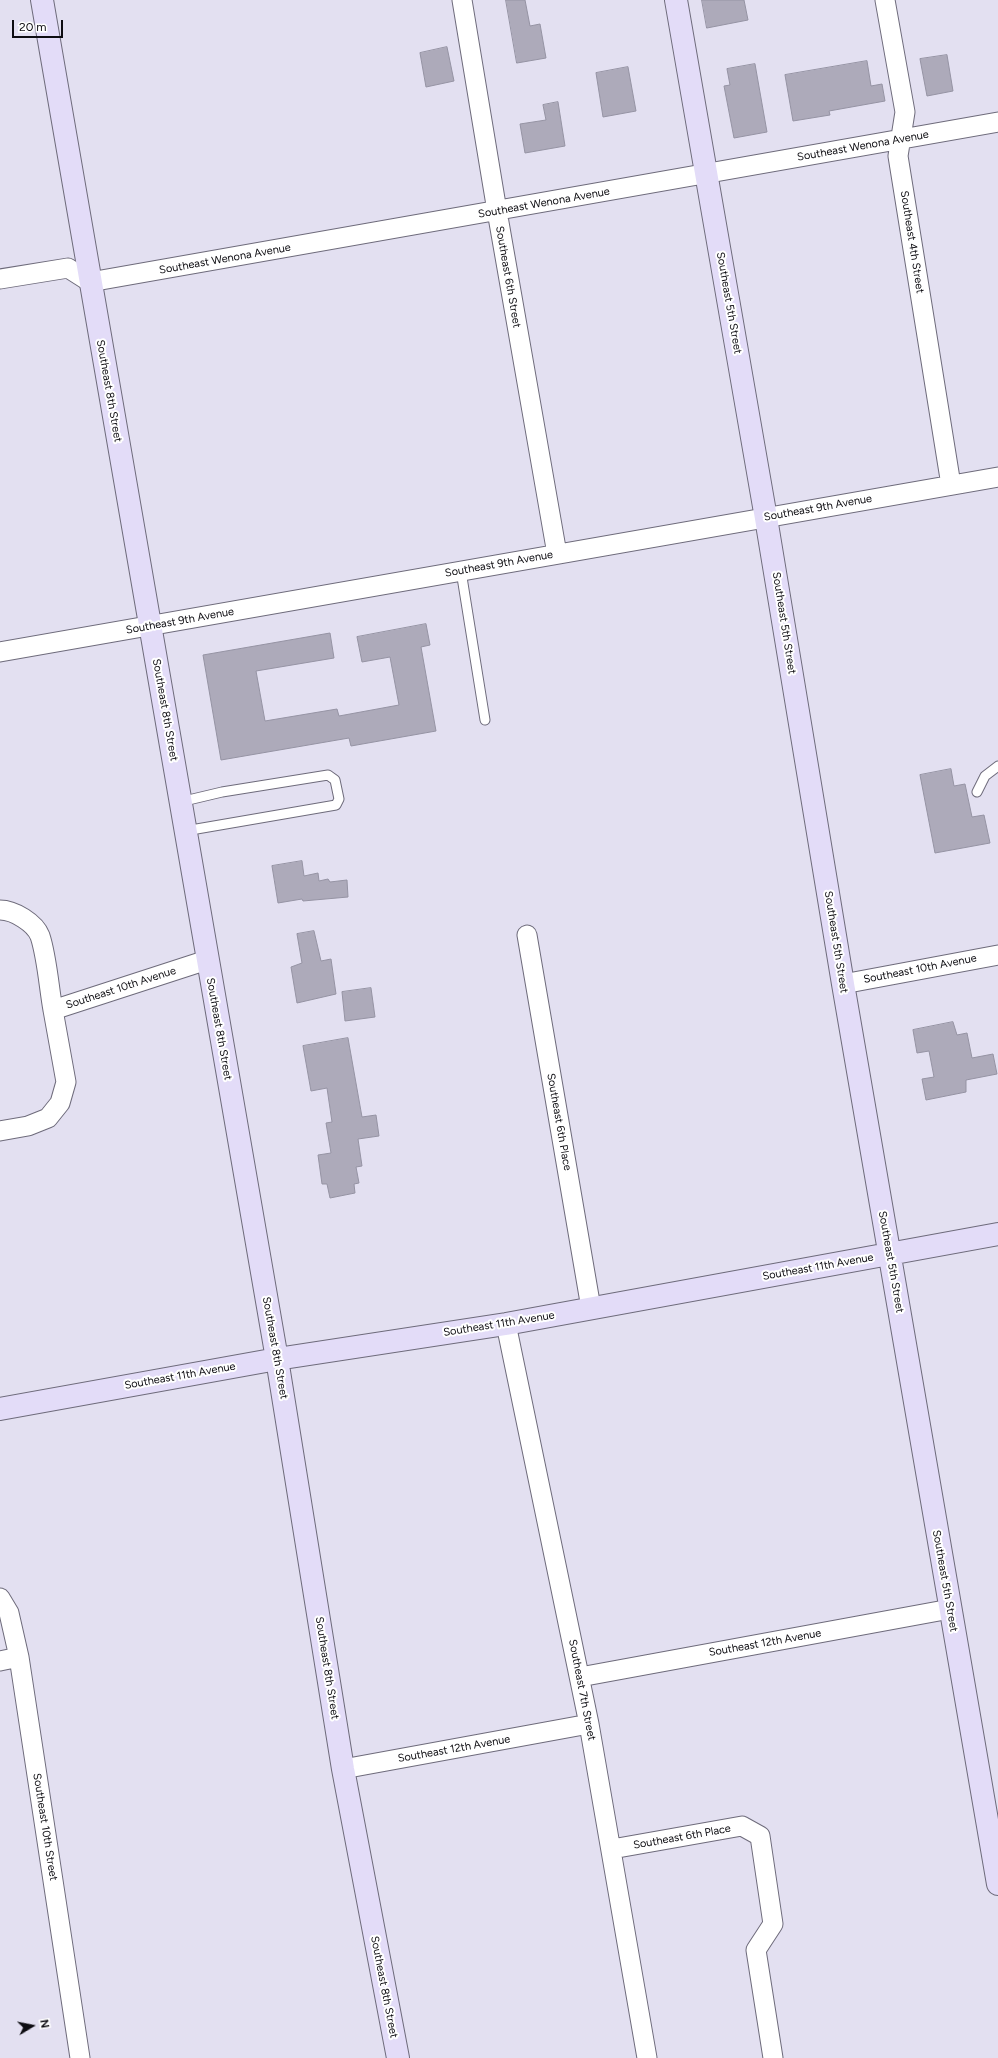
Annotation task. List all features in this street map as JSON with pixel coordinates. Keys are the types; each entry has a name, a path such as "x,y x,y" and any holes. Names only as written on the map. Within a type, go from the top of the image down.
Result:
{"street":[{"name":"Southeast 8th Street","path":"42,0 277,1359 343,1769 398,2058"},
{"name":"Southeast 6th Street","path":"462,0 496,211 557,554"},
{"name":"Southeast 5th Street","path":"676,0 766,518 842,984 998,1884"},
{"name":"Southeast 4th Street","path":"885,0 905,112 902,139 898,156 951,485"},
{"name":"Southeast Wenona Avenue","path":"90,282 998,122"},
{"path":"0,279 68,268 90,282"},
{"name":"Southeast 9th Avenue","path":"0,652 998,477"},
{"path":"0,910 6,910 27,920 40,935 53,1010"},
{"name":"Southeast 6th Place","path":"527,935 591,1308"},
{"name":"Southeast 10th Avenue","path":"842,984 998,955"},
{"name":"Southeast 10th Avenue","path":"0,1131 28,1126 48,1118 60,1103 66,1082 53,1010 207,960"},
{"name":"Southeast 11th Avenue","path":"0,1408 277,1359 506,1324 998,1234"},
{"name":"Southeast 7th Street","path":"506,1324 589,1724 612,1849 647,2058"},
{"name":"Southeast 10th Street","path":"0,1598 9,1613 19,1657 80,2058"},
{"name":"Southeast 12th Avenue","path":"580,1678 950,1609"},
{"path":"0,1661 19,1657"},
{"name":"Southeast 12th Avenue","path":"343,1769 589,1724"},
{"name":"Southeast 6th Place","path":"612,1849 742,1826 760,1836 773,1924 756,1950 773,2058"}],"lane":[{"path":"461,571 485,720"},
{"path":"977,792 985,776 998,766"},
{"path":"180,802 222,792 328,775 335,780 340,799 336,805 185,831"}],"building":[{"path":"506,0 525,0 530,26 540,24 546,58 517,63"},
{"path":"702,0 744,0 748,20 707,28"},
{"path":"447,47 454,81 426,87 420,53"},
{"path":"947,55 953,91 927,96 920,59"},
{"path":"867,61 871,86 882,84 885,101 829,111 830,115 793,121 785,75"},
{"path":"755,64 767,132 734,138 724,86 730,85 727,69"},
{"path":"628,67 636,111 603,117 596,73"},
{"path":"558,102 565,146 525,153 520,124 546,120 543,105"},
{"path":"426,624 430,645 421,647 436,731 351,746 349,738 221,760 203,655 330,633 334,658 256,671 265,721 337,709 339,716 399,705 390,657 362,662 357,637"},
{"path":"951,769 954,786 965,784 972,817 984,815 990,843 935,853 920,775"},
{"path":"302,861 304,876 318,873 319,881 328,879 330,882 347,880 348,897 303,901 302,899 278,903 272,866"},
{"path":"314,931 321,961 331,959 336,994 297,1003 291,967 302,963 297,934"},
{"path":"371,988 375,1017 345,1021 342,992"},
{"path":"953,1022 957,1035 967,1033 972,1058 993,1054 997,1074 966,1080 966,1092 926,1100 922,1079 934,1077 929,1051 917,1053 913,1030"},
{"path":"348,1038 362,1117 376,1115 379,1136 358,1139 362,1166 356,1167 359,1183 354,1184 355,1193 330,1198 327,1184 322,1184 318,1155 331,1153 326,1123 332,1122 327,1088 311,1091 303,1046"}]}
